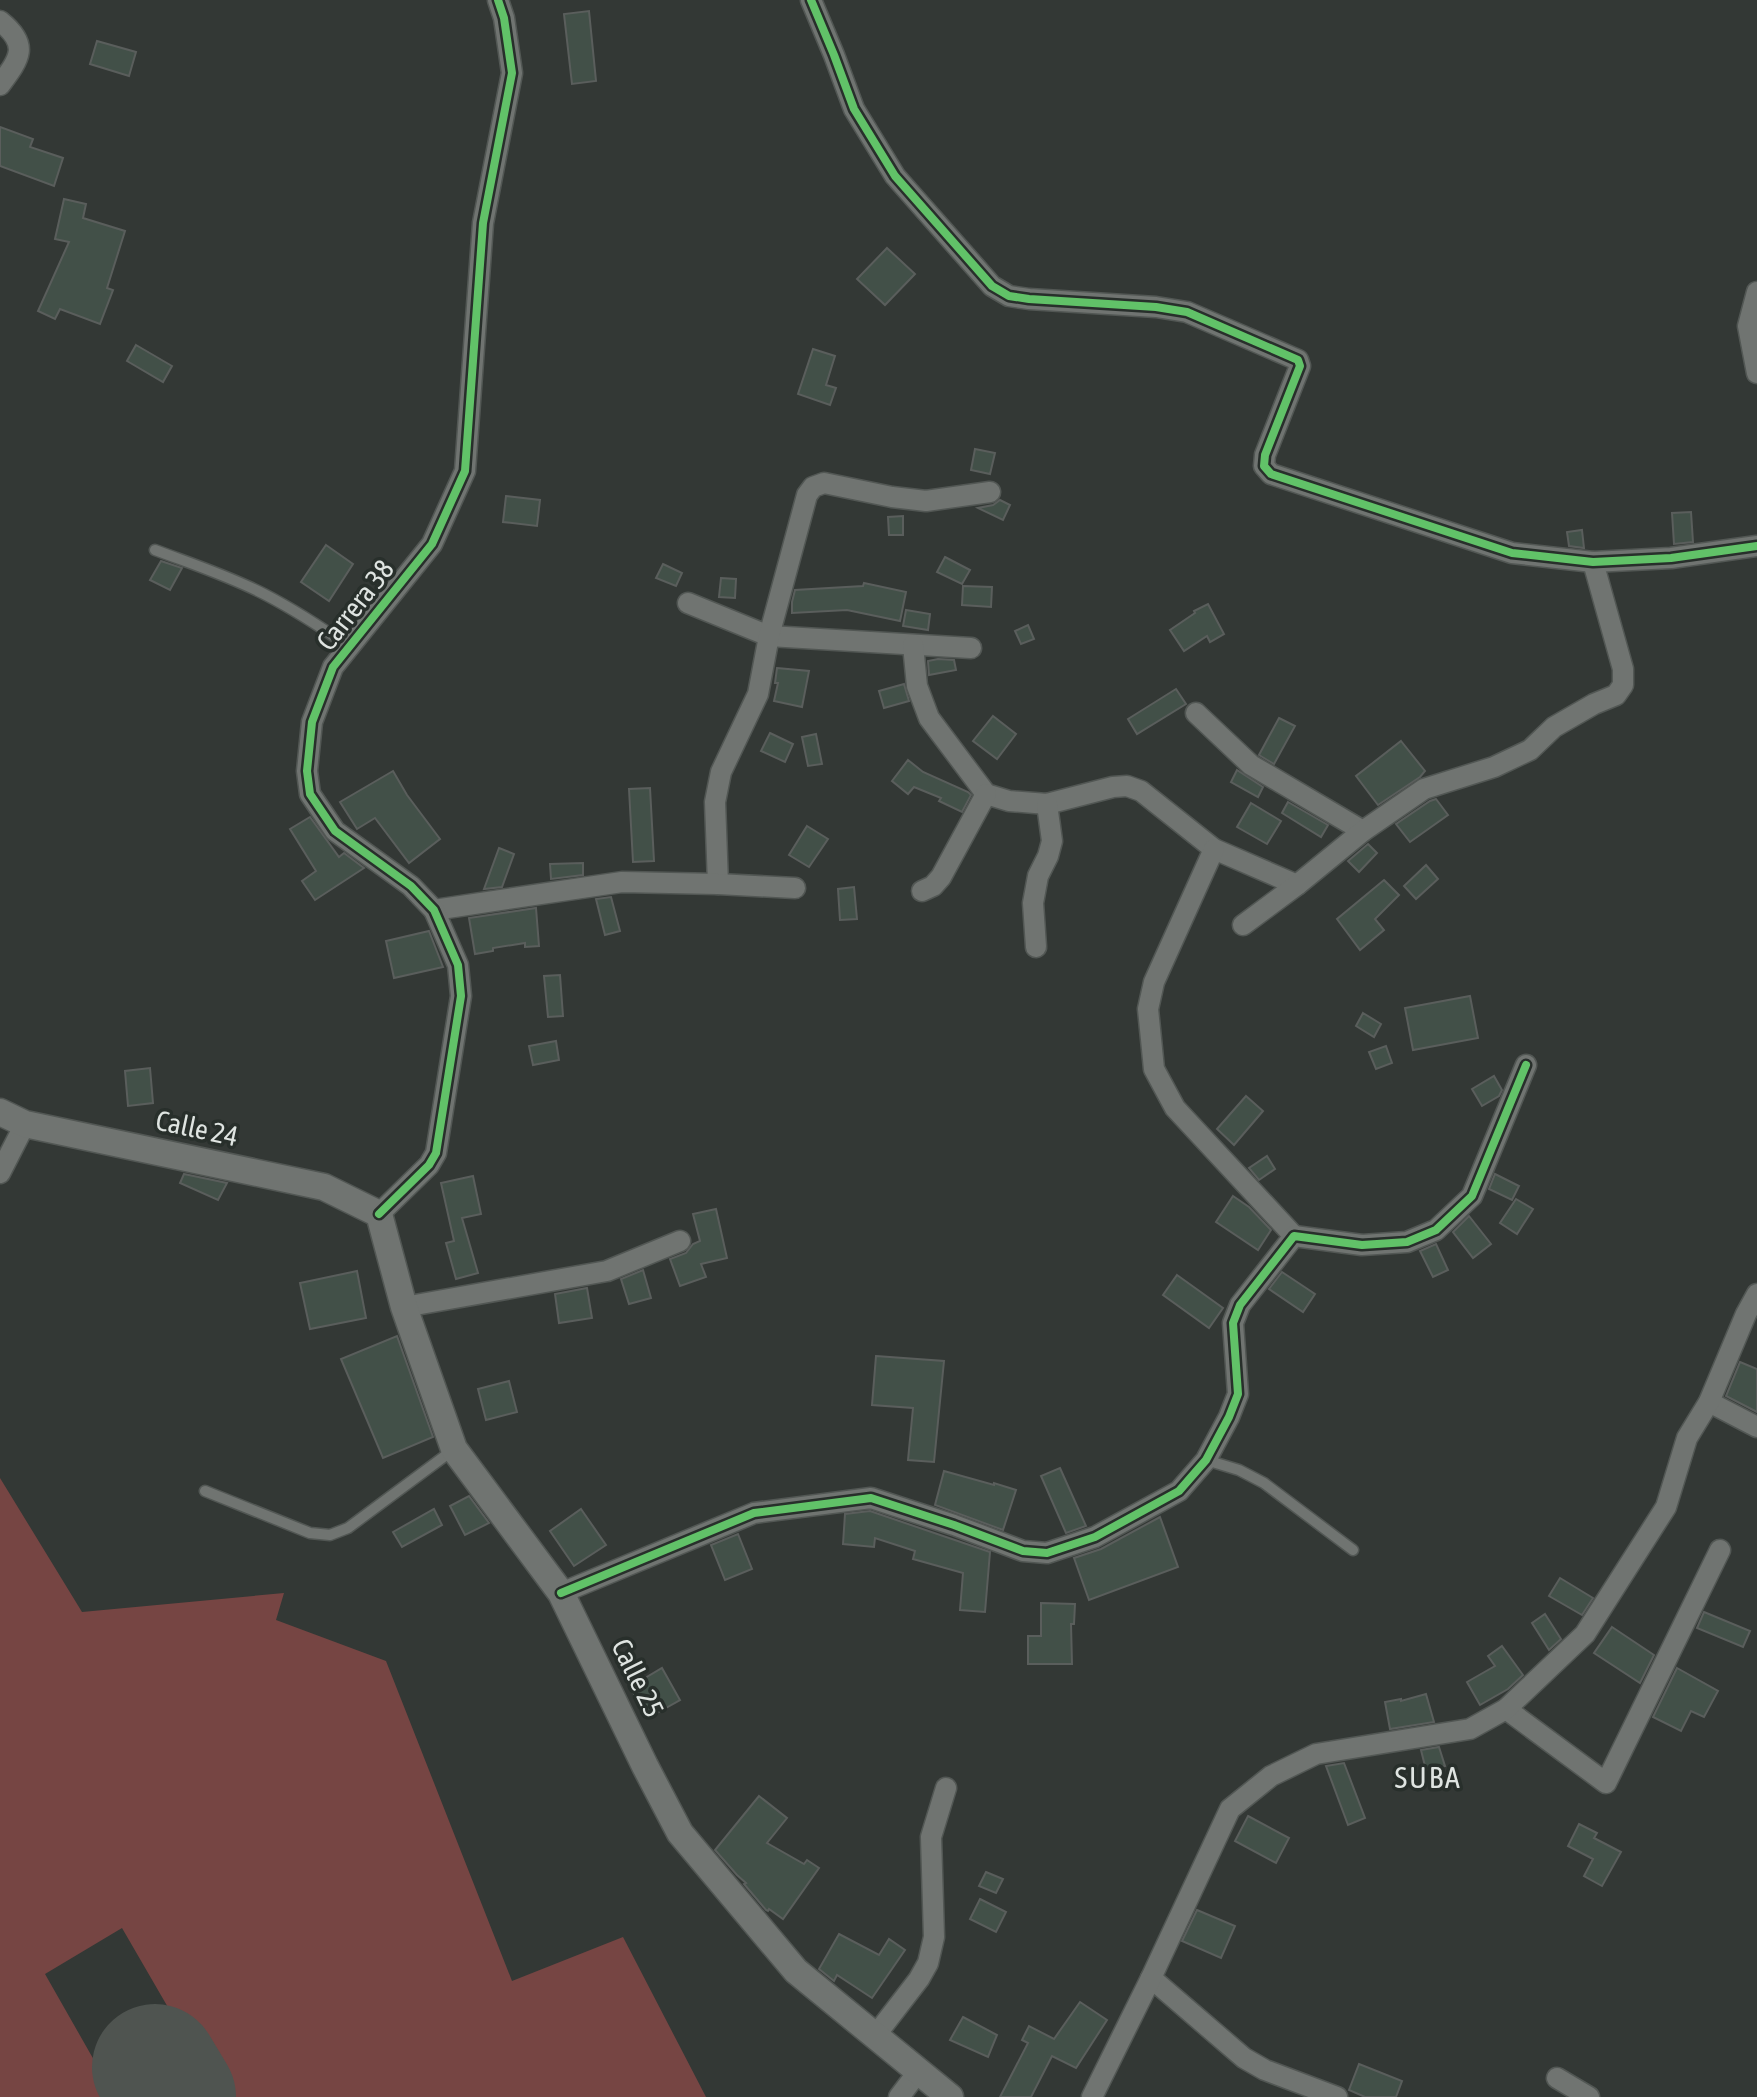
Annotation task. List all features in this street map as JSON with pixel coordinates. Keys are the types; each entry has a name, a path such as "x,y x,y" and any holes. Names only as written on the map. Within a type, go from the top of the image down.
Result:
{"street":[{"name":"Carrera 38","path":"379,1214 429,1165 436,1153 461,996 458,965 434,910 411,886 335,831 310,794 307,771 312,722 333,667 432,544 465,471 483,223 512,73 504,18 498,0"},
{"path":"811,0 854,109 895,176 992,286 1009,296 1029,299 1156,307 1187,312 1298,360 1300,366 1265,455 1264,466 1271,474 1512,553 1593,562 1671,558 1757,546"},
{"path":"0,21 13,31 20,44 15,64 0,85"},
{"path":"1757,292 1748,326 1757,373"},
{"path":"718,884 715,802 721,772 758,694 769,636 807,495 813,487 824,483 926,501 990,492"},
{"path":"1243,925 1363,831 1424,789 1494,767 1530,750 1554,727 1616,695 1623,685 1623,669 1593,562"},
{"path":"688,603 769,636 971,648"},
{"path":"913,645 917,686 929,718 986,794 1009,801 1047,804 1127,786 1141,791 1214,849 1297,885"},
{"path":"1196,713 1251,765 1363,831"},
{"path":"922,891 933,886 941,877 986,794"},
{"path":"1036,947 1033,903 1038,876 1052,841 1047,804"},
{"path":"1214,849 1154,982 1148,1009 1154,1069 1175,1108 1294,1236 1362,1245 1407,1242 1436,1230 1472,1196 1526,1065"},
{"path":"434,910 622,882 795,888"},
{"name":"Calle 24","path":"0,1112 25,1124 324,1187 379,1214"},
{"path":"0,1173 25,1124"},
{"name":"Calle 25","path":"379,1214 404,1307 454,1449 561,1593 680,1833 796,1971 950,2097"},
{"path":"561,1593 754,1513 871,1498 1023,1551 1047,1553 1095,1537 1179,1491 1206,1460 1238,1394 1233,1323 1240,1305 1294,1236"},
{"path":"404,1307 607,1271 680,1241"},
{"path":"1092,2097 1230,1809 1271,1776 1316,1754 1470,1729 1506,1709 1585,1634 1666,1507 1687,1438 1709,1402 1757,1294"},
{"path":"1709,1402 1757,1427"},
{"path":"1506,1709 1606,1783 1720,1550"},
{"path":"875,2036 928,1963 934,1937 931,1837 946,1788"},
{"path":"1151,1978 1244,2058 1265,2070 1337,2097"},
{"path":"899,2097 918,2072"},
{"path":"1557,2078 1589,2097"}],"lane":[{"path":"155,550 262,593 348,646"},
{"path":"205,1491 310,1533 330,1535 348,1528 454,1449"},
{"path":"1206,1460 1239,1470 1264,1483 1353,1550"}],"shaded area":[{"path":"0,1478 82,1612 284,1593 276,1620 386,1661 512,1981 623,1937 706,2097 220,2097 122,1928 45,1974 115,2097 0,2097"}],"building":[{"path":"589,11 596,81 572,84 564,14"},
{"path":"97,41 136,52 129,76 90,64"},
{"path":"0,127 33,139 30,147 63,158 54,186 0,166"},
{"path":"64,199 86,204 83,218 125,231 107,288 113,290 100,324 60,309 55,319 38,311 69,242 55,239"},
{"path":"887,248 915,274 885,305 857,279"},
{"path":"136,345 172,366 163,382 127,361"},
{"path":"813,349 835,356 826,385 836,388 830,405 798,394"},
{"path":"975,449 995,453 990,474 971,470"},
{"path":"506,496 540,500 537,526 503,522"},
{"path":"1000,500 1010,505 1003,520 978,508 993,505"},
{"path":"1691,512 1693,542 1674,544 1672,513"},
{"path":"903,516 903,535 889,535 888,517"},
{"path":"1582,530 1584,548 1569,546 1567,532"},
{"path":"326,545 353,564 329,601 301,582"},
{"path":"945,557 970,570 962,584 937,572"},
{"path":"161,561 182,568 170,590 150,580"},
{"path":"663,564 682,573 676,586 656,578"},
{"path":"721,578 736,579 735,598 719,597"},
{"path":"864,583 906,592 900,621 847,610 792,613 795,590 863,586"},
{"path":"963,586 992,587 991,607 962,605"},
{"path":"1208,604 1224,634 1210,642 1207,636 1184,651 1170,630"},
{"path":"906,610 930,614 928,630 903,626"},
{"path":"1028,625 1034,639 1021,644 1015,631"},
{"path":"954,660 956,670 929,675 928,661"},
{"path":"777,668 809,671 802,707 774,701"},
{"path":"904,684 909,701 884,708 879,691"},
{"path":"1176,689 1186,704 1137,734 1128,719"},
{"path":"993,716 1016,734 997,759 973,741"},
{"path":"1279,718 1295,726 1274,764 1259,755"},
{"path":"770,733 793,744 785,762 761,751"},
{"path":"816,734 822,764 808,766 802,737"},
{"path":"1401,741 1425,771 1378,805 1356,776"},
{"path":"908,760 923,772 968,792 971,795 962,812 939,801 941,798 914,787 908,794 892,781"},
{"path":"1237,770 1263,787 1258,797 1231,782"},
{"path":"393,771 440,839 409,863 375,818 357,829 340,802"},
{"path":"650,788 654,861 633,862 629,789"},
{"path":"1436,799 1448,815 1410,842 1396,824"},
{"path":"1288,802 1328,825 1321,837 1282,813"},
{"path":"1251,803 1281,821 1267,844 1237,827"},
{"path":"310,817 339,857 344,853 364,868 315,900 302,881 316,871 290,829"},
{"path":"807,826 828,839 809,867 789,855"},
{"path":"1368,844 1377,853 1359,872 1348,861"},
{"path":"499,848 514,854 502,887 484,889"},
{"path":"583,863 583,875 551,879 550,864"},
{"path":"1426,865 1438,879 1416,899 1404,886"},
{"path":"1384,880 1399,895 1375,919 1384,930 1360,950 1337,919"},
{"path":"854,887 857,919 840,920 838,889"},
{"path":"611,897 620,931 605,935 596,899"},
{"path":"536,908 539,946 525,947 525,943 475,954 469,918"},
{"path":"429,931 443,967 394,978 386,941"},
{"path":"560,975 563,1016 548,1017 544,976"},
{"path":"1470,996 1478,1038 1413,1050 1405,1008"},
{"path":"1363,1013 1381,1024 1374,1037 1356,1026"},
{"path":"556,1041 559,1060 533,1065 529,1046"},
{"path":"1386,1046 1392,1063 1376,1069 1369,1052"},
{"path":"150,1068 153,1103 128,1106 125,1071"},
{"path":"1494,1076 1502,1090 1499,1096 1482,1106 1472,1089"},
{"path":"1246,1096 1263,1111 1234,1145 1217,1129"},
{"path":"1267,1156 1275,1169 1259,1180 1249,1168"},
{"path":"184,1174 227,1183 218,1200 180,1183"},
{"path":"1495,1174 1519,1186 1512,1200 1489,1189"},
{"path":"473,1176 481,1214 462,1218 478,1273 456,1279 446,1243 454,1241 441,1183"},
{"path":"1233,1196 1249,1207 1271,1230 1258,1250 1216,1222"},
{"path":"1516,1199 1533,1209 1517,1234 1500,1223"},
{"path":"716,1209 727,1258 701,1264 706,1277 680,1286 670,1259 686,1253 700,1241 693,1214"},
{"path":"1469,1216 1491,1244 1473,1258 1453,1232"},
{"path":"1436,1244 1448,1270 1433,1277 1420,1251"},
{"path":"643,1270 651,1298 629,1304 621,1279"},
{"path":"357,1271 366,1318 310,1329 300,1283"},
{"path":"1282,1272 1315,1294 1303,1312 1269,1289"},
{"path":"1177,1275 1223,1308 1209,1328 1163,1295"},
{"path":"587,1288 592,1318 559,1323 555,1294"},
{"path":"397,1336 433,1437 383,1458 341,1359"},
{"path":"876,1356 944,1361 934,1462 908,1460 913,1408 872,1405"},
{"path":"1740,1362 1757,1369 1757,1412 1726,1396"},
{"path":"509,1381 517,1412 486,1420 478,1389"},
{"path":"1060,1468 1086,1526 1066,1533 1041,1476"},
{"path":"944,1471 1016,1490 1003,1530 935,1505"},
{"path":"469,1496 489,1523 465,1535 450,1506"},
{"path":"434,1509 442,1525 402,1547 393,1532"},
{"path":"581,1509 606,1545 574,1566 550,1531"},
{"path":"870,1511 990,1552 985,1612 960,1610 963,1573 913,1559 915,1551 875,1538 874,1547 843,1544 845,1514"},
{"path":"1160,1517 1178,1567 1089,1600 1074,1558 1101,1549"},
{"path":"738,1534 752,1569 725,1580 711,1545"},
{"path":"1560,1578 1593,1598 1582,1615 1549,1596"},
{"path":"1041,1603 1075,1604 1074,1624 1071,1624 1072,1664 1028,1664 1028,1636 1041,1636"},
{"path":"1704,1612 1750,1631 1743,1647 1697,1628"},
{"path":"1545,1614 1561,1639 1549,1650 1532,1623"},
{"path":"1612,1627 1654,1655 1640,1683 1594,1653"},
{"path":"1502,1646 1523,1675 1508,1689 1480,1705 1467,1682 1495,1666 1488,1656"},
{"path":"662,1668 680,1700 648,1718 630,1687"},
{"path":"1677,1668 1718,1691 1704,1717 1691,1711 1681,1731 1653,1717"},
{"path":"1426,1694 1434,1722 1390,1729 1385,1702"},
{"path":"1439,1747 1445,1766 1426,1770 1421,1750"},
{"path":"1344,1763 1365,1818 1348,1825 1326,1766"},
{"path":"759,1796 787,1818 767,1843 804,1864 807,1860 819,1868 783,1919 766,1910 715,1850"},
{"path":"1248,1816 1289,1838 1276,1863 1235,1841"},
{"path":"1579,1824 1597,1833 1594,1838 1621,1852 1602,1886 1584,1876 1593,1859 1568,1846"},
{"path":"986,1872 1003,1879 996,1893 979,1886"},
{"path":"980,1899 1006,1912 996,1932 970,1919"},
{"path":"1197,1910 1235,1926 1221,1958 1182,1941"},
{"path":"839,1934 879,1955 889,1939 905,1950 872,1998 837,1975 834,1981 819,1969"},
{"path":"1080,2002 1107,2020 1076,2068 1052,2056 1031,2097 1000,2097 1028,2043 1022,2040 1029,2026 1054,2039"},
{"path":"963,2017 997,2035 988,2057 950,2040"},
{"path":"1359,2064 1402,2081 1396,2097 1365,2097 1349,2090"}],"runway":[{"path":"155,2067 173,2097"}],"cycle path":[{"path":"379,1214 429,1165 436,1153 461,996 458,965 434,910 411,886 335,831 310,794 307,771 312,722 333,667 432,544 465,471 483,223 512,73 504,18 498,0"},
{"path":"811,0 854,109 895,176 992,286 1009,296 1029,299 1156,307 1187,312 1298,360 1300,366 1265,455 1264,466 1271,474 1512,553 1593,562 1671,558 1757,546"},
{"path":"561,1593 754,1513 871,1498 1023,1551 1047,1553 1095,1537 1179,1491 1206,1460 1238,1394 1233,1323 1240,1305 1294,1236 1362,1245 1407,1242 1436,1230 1472,1196 1526,1065"}],"district":[{"name":"SUBA","path":"1428,1777"}]}
